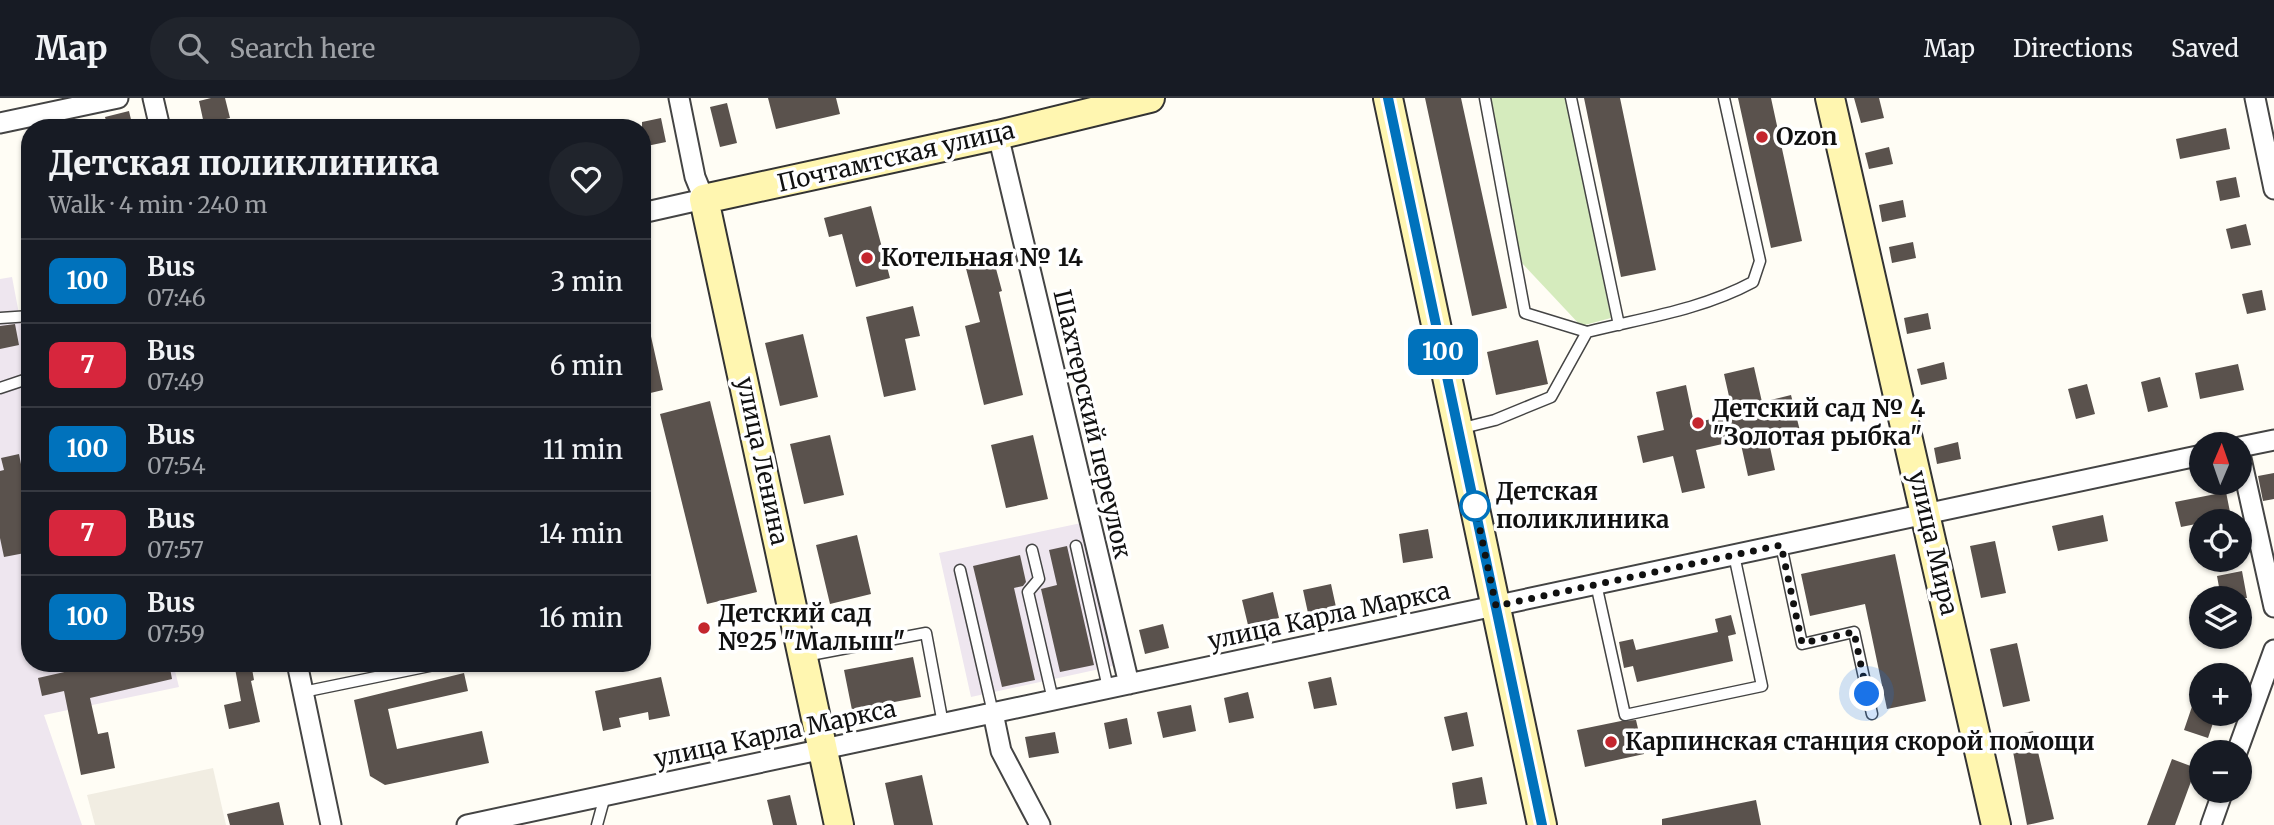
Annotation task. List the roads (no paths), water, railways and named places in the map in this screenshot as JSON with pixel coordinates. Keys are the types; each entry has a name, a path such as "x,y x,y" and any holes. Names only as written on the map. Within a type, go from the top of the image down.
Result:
{"street":[{"path":"0,123 118,98"},
{"path":"153,98 158,119"},
{"name":"улица Ленина","path":"679,98 695,177 704,199 839,825"},
{"name":"Почтамтская улица","path":"651,211 998,135 1117,102 1150,98"},
{"path":"1388,98 1542,825"},
{"name":"улица Мира","path":"1830,98 1996,825"},
{"path":"2262,104 2274,189"},
{"name":"Шахтерский переулок","path":"998,135 1129,684"},
{"path":"2252,445 2274,440"},
{"name":"улица Карла Маркса","path":"467,825 2189,458"},
{"path":"2249,495 2274,607"},
{"path":"2241,740 2274,650"},
{"path":"299,672 331,825"},
{"path":"993,713 1001,751 1040,825"},
{"path":"2211,825 2219,803"}],"lane":[{"path":"1485,98 1525,313 1587,332 1689,309 1753,282 1760,261 1724,98"},
{"path":"1571,98 1619,325"},
{"path":"0,318 21,317"},
{"path":"1459,429 1495,421 1551,397 1587,332"},
{"path":"0,387 21,381"},
{"path":"1076,545 1108,688"},
{"path":"1781,545 1802,643 1854,632 1872,714"},
{"path":"1032,550 1039,579 1028,592 1053,700"},
{"path":"1596,584 1625,715 1762,686 1734,555"},
{"path":"960,570 993,713"},
{"path":"804,656 926,633 943,723"},
{"path":"303,692 400,672"},
{"path":"597,825 605,796"}],"place":[{"name":"Ozon","path":"1762,137"},
{"name":"Котельная № 14","path":"867,258"},
{"name":"Детский сад № 4 \"Золотая рыбка\"","path":"1698,423"},
{"name":"Детская поликлиника","path":"1475,506"},
{"name":"Детский сад №25 \"Малыш\"","path":"704,628"},
{"name":"Карпинская станция скорой помощи","path":"1611,742"}]}
